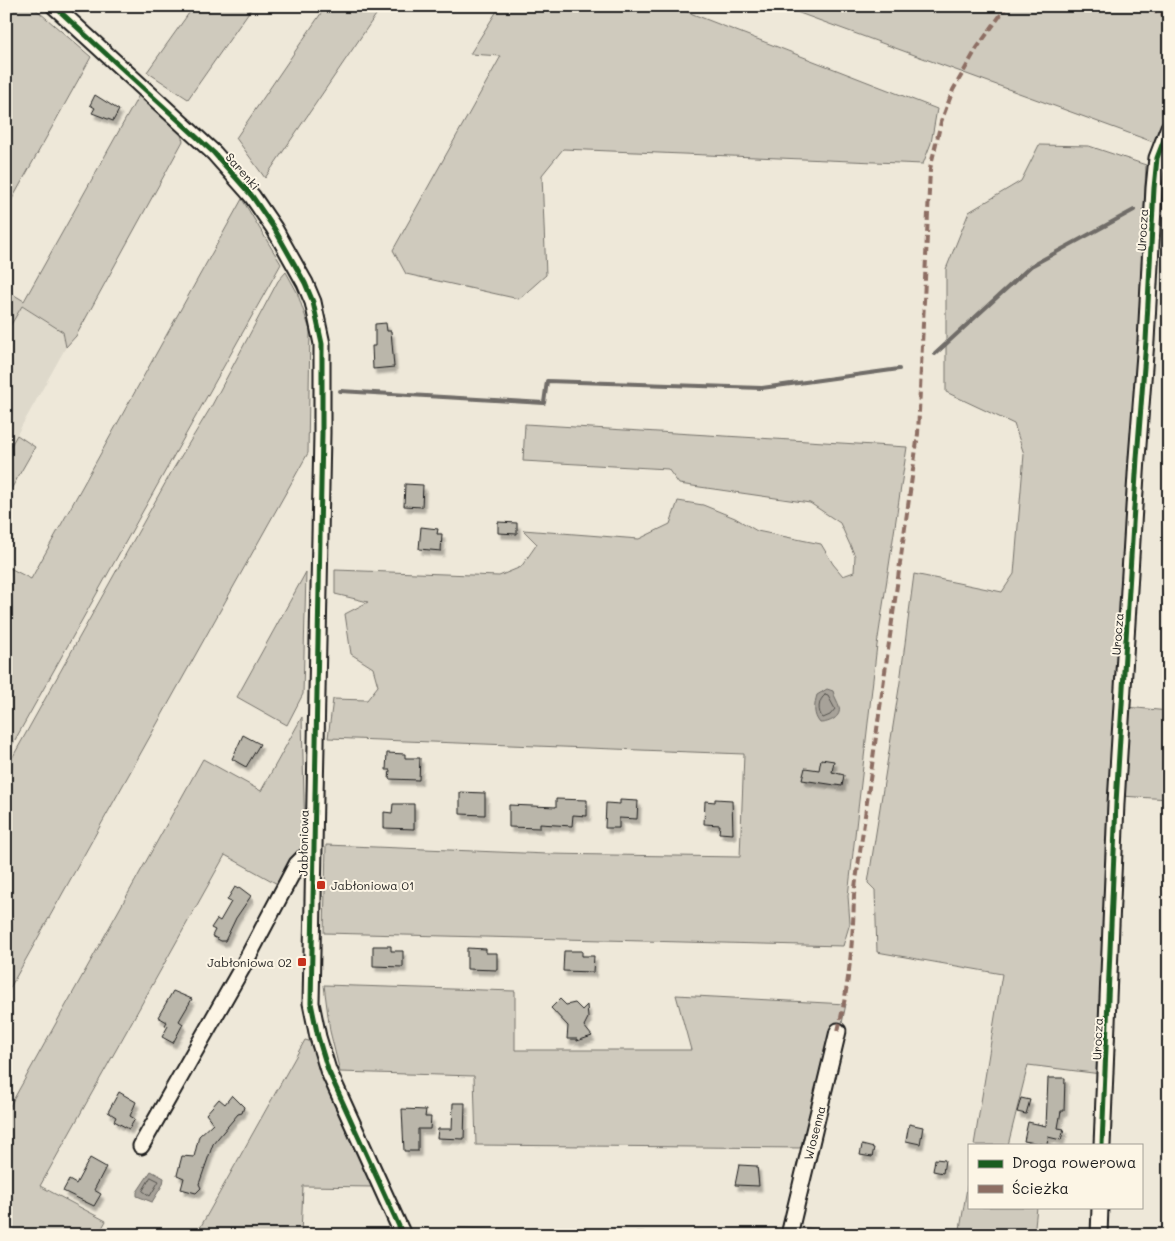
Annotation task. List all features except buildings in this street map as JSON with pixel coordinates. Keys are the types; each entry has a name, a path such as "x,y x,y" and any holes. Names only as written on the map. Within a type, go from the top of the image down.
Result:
{"street":[{"name":"Sarenki","path":"54,6 214,153 252,196 274,228 305,283 313,302 322,344 322,433"},
{"name":"Urocza","path":"1102,1144 1116,803 1146,342 1154,188 1157,158 1169,128"},
{"name":"Jabłoniowa","path":"322,433 310,972 311,1003 315,1028 328,1070 403,1235"},
{"path":"142,1146 242,968 297,864 303,858 313,855"},
{"name":"Wiosenna","path":"789,1235 838,1031"},
{"path":"1098,1235 1100,1208"}],"shaded area":[{"path":"6,6 32,6 91,57 6,210"},
{"path":"194,6 253,6 188,99 147,72"},
{"path":"326,6 382,6 265,178 236,138"},
{"path":"500,6 672,6 937,109 931,143 923,164 563,149 542,175 546,275 519,299 406,274 393,250 501,56 470,54"},
{"path":"780,6 1169,6 1169,121 1156,143"},
{"path":"139,95 180,132 183,141 76,336 66,347 63,332 22,306 6,333 6,290 24,301"},
{"path":"1039,145 1089,146 1146,165 1132,464 1110,765 1101,1074 1028,1065 1008,1144 974,1144 1002,974 877,952 875,890 868,883 900,682 914,574 1002,592 1014,574 1024,454 1014,424 946,392 946,269 969,212 1021,181"},
{"path":"242,199 281,264 6,756 6,566 31,579"},
{"path":"286,272 297,292 310,330 308,453 6,995 6,769 172,471 211,407 278,281"},
{"path":"21,306 63,332 66,347 6,454 6,333"},
{"path":"525,424 907,447 877,645 848,896 850,923 843,946 324,933 326,845 547,854 740,857 744,754 328,738 333,699 367,700 378,686 373,668 351,654 345,614 368,602 335,594 335,570 499,576 521,567 537,544 523,530 639,539 670,524 678,501 703,505 735,518 757,531 821,544 843,576 854,572 855,556 840,523 810,503 679,484 668,469 523,461"},
{"path":"17,435 35,447 6,498 6,454"},
{"path":"306,572 303,694 287,725 237,697"},
{"path":"1126,707 1169,711 1169,799 1121,796"},
{"path":"302,717 305,839 281,886 225,855 40,1186 106,1221 98,1235 6,1235 6,1113 203,759 261,791"},
{"path":"324,985 515,991 515,1050 691,1050 676,995 846,1004 840,1033 804,1148 476,1145 474,1076 340,1072 330,1031"},
{"path":"305,1040 309,1041 374,1187 303,1186 301,1235 196,1235"},
{"path":"968,1182 968,1208 1037,1208 1034,1235 959,1235"},
{"path":"795,1226 853,1235 793,1235"},
{"path":"455,1228 685,1234 461,1235"}],"water":[{"path":"827,689 833,691 839,714 834,719 820,723 815,713 816,699 817,695"},
{"path":"151,1171 164,1178 163,1184 152,1202 137,1196 137,1192"}],"waterway":[{"path":"1163,168 1169,153"},
{"path":"935,354 1031,266 1134,210"},
{"path":"340,391 544,403 547,381 762,388 899,369"}],"marked path":[{"path":"838,1031 848,980 854,895 918,434 930,169 941,122 953,90 977,48 1007,6"},
{"path":"1138,6 1169,16"}],"cycle path":[{"path":"54,6 214,153 252,196 274,228 305,283 313,302 322,344 322,433 311,1003 318,1037 328,1070 403,1235"},
{"path":"1102,1144 1116,803 1154,188 1157,158 1169,127"}],"place":[{"name":"Jabłoniowa 01","path":"321,885"},
{"name":"Jabłoniowa 02","path":"302,962"}]}
